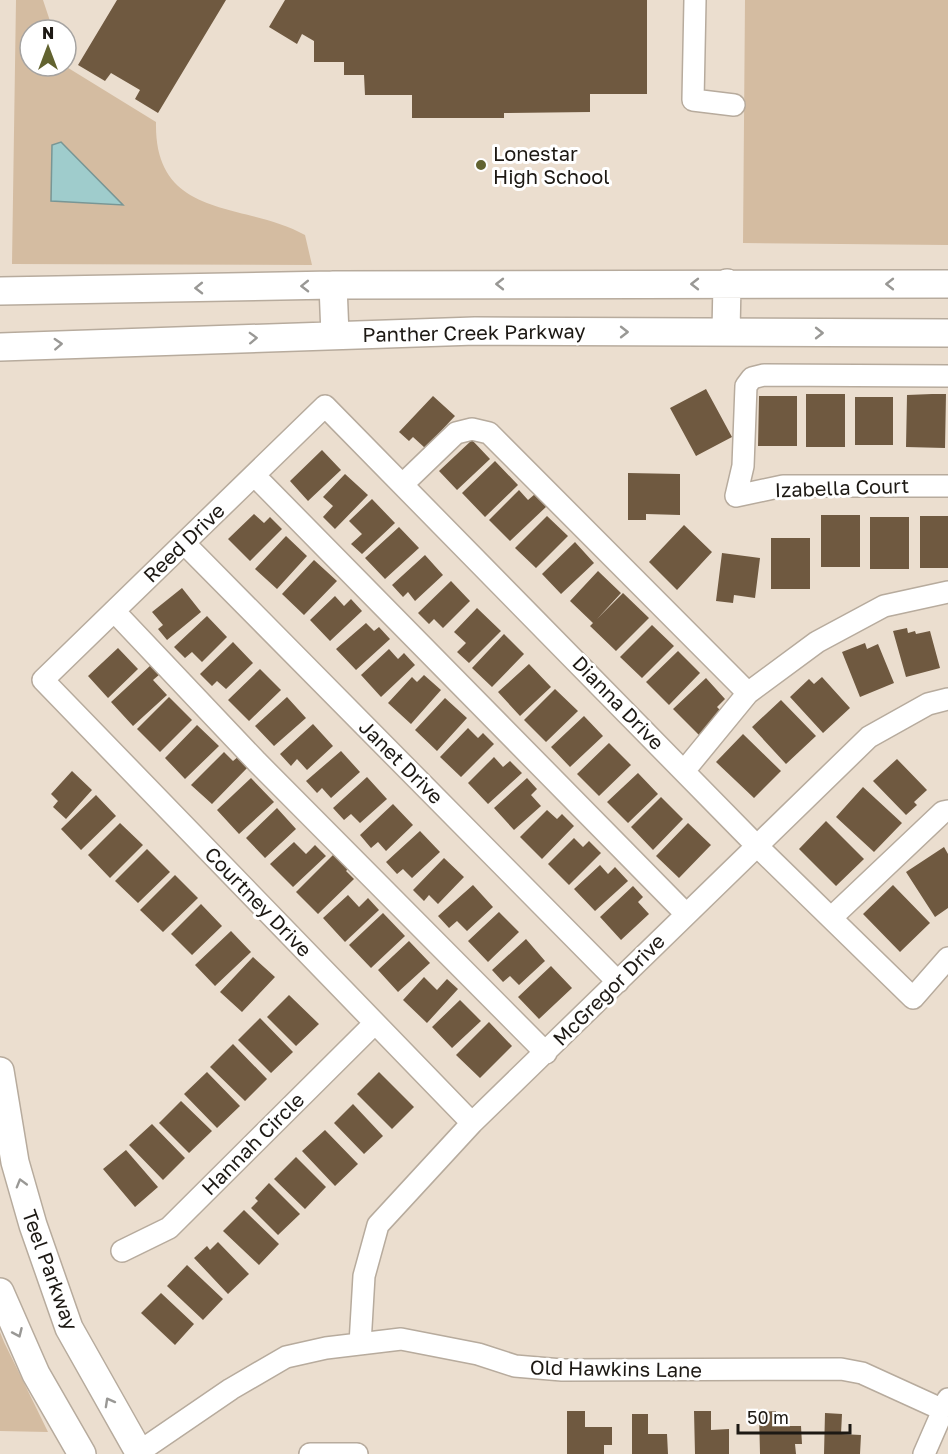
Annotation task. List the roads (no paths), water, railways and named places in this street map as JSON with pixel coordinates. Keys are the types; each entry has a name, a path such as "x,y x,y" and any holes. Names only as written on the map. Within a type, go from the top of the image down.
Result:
{"main road":[{"path":"726,332 727,283"},
{"path":"0,291 333,285 948,284"},
{"path":"333,285 335,335"},
{"name":"Panther Creek Parkway","path":"0,347 475,331 948,333"},
{"name":"Teel Parkway","path":"0,1071 15,1162 33,1225 69,1328 138,1453"},
{"path":"0,1292 36,1374 82,1454"}],"street":[{"path":"695,0 693,100 734,105"},
{"name":"Izabella Court","path":"948,376 764,375 752,378 746,386 743,466 736,496 783,486 948,486"},
{"name":"Reed Drive","path":"43,680 325,406"},
{"name":"Dianna Drive","path":"325,406 756,845 913,998 948,958"},
{"path":"403,484 456,433 472,429 489,433 748,693"},
{"path":"255,475 686,914"},
{"name":"Janet Drive","path":"184,543 618,982"},
{"path":"684,771 748,693 818,642 884,606 948,592"},
{"path":"114,611 257,762 546,1053"},
{"name":"Courtney Drive","path":"43,680 472,1124"},
{"name":"McGregor Drive","path":"360,1344 364,1276 378,1226 472,1124 868,737 928,704 948,699"},
{"path":"831,918 943,812 948,811"},
{"name":"Hannah Circle","path":"122,1251 169,1228 375,1023"},
{"name":"Old Hawkins Lane","path":"138,1453 231,1389 286,1357 401,1339 478,1354 515,1366 562,1370 841,1369 862,1373 945,1404"},
{"path":"924,1454 945,1404"},
{"path":"310,1454 357,1454"}],"water":[{"path":"61,142 123,205 51,201 52,145"}],"place":[{"name":"Lonestar High School","path":"481,165"}]}
